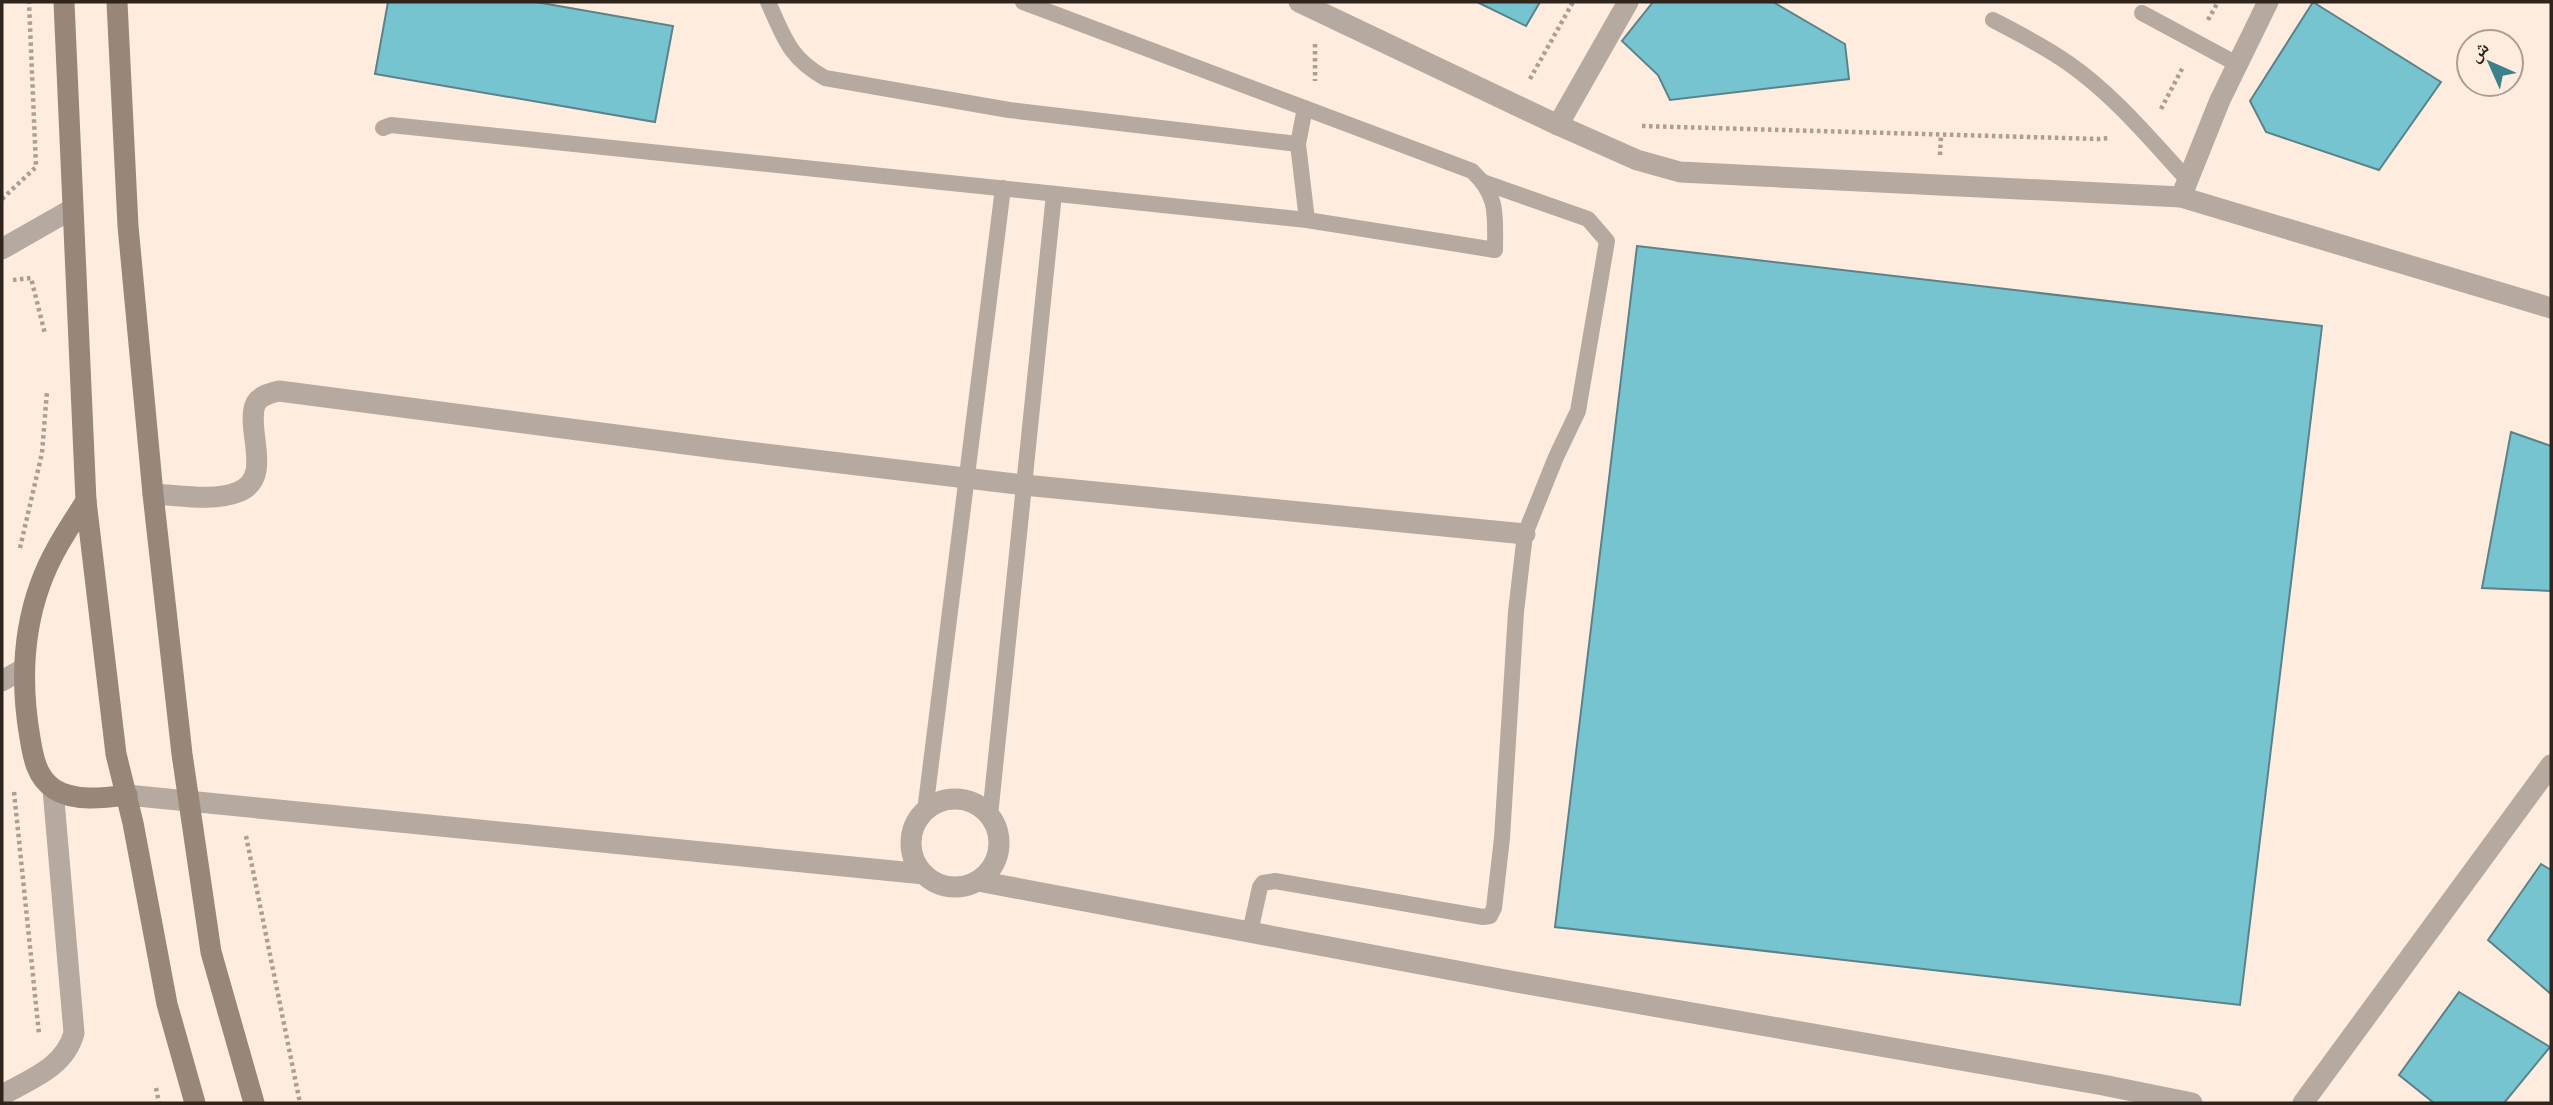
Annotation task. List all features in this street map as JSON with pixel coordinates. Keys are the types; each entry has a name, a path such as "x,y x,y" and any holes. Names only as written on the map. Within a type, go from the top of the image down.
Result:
{"main road":[{"path":"64,2 86,501 116,754 127,795 167,1004 195,1103"},
{"path":"117,2 128,226 153,494 182,754 212,952 254,1103"},
{"path":"86,501 55,547 40,586 27,632 23,669 24,707 34,765 53,789 74,796 93,798 127,795"}],"street":[{"path":"1558,125 1628,2"},
{"path":"2184,188 2236,64 2268,2"},
{"path":"1306,5 1558,125 1637,160 1680,172 1939,186 2184,188 2551,308"},
{"path":"2,249 72,209"},
{"path":"153,494 220,497 241,492 254,478 257,463 254,410 257,401 267,393 279,391 1024,485 1525,534"},
{"path":"2,681 23,669"},
{"path":"2303,1103 2551,765"},
{"path":"2,1095 59,1062 70,1048 74,1033 53,789"},
{"path":"127,795 924,874"},
{"path":"958,799 980,806 990,816 999,836 999,851 989,871 978,881 950,887 936,883 924,874 913,857 911,843 916,823 925,811 937,803 958,799"},
{"path":"978,881 2192,1103"}],"lane":[{"path":"768,2 787,45 799,61 825,78 1009,110 1298,144"},
{"path":"383,128 391,125 1307,220 1495,250 1495,208 1483,182 1472,172 1023,2"},
{"path":"2142,13 2236,64"},
{"path":"1993,20 2070,64 2140,128 2184,188"},
{"path":"1305,108 1298,144 1307,220"},
{"path":"1250,932 1260,887 1263,883 1275,881 1490,916 1494,908 1502,838 1516,612 1525,534 1578,411 1607,241 1588,219 1483,182"},
{"path":"925,811 1003,188"},
{"path":"990,816 1054,194"}],"path":[{"path":"2,199 36,167 29,2"},
{"path":"1516,104 1573,2"},
{"path":"1629,126 2099,139 2126,135 2157,116 2218,2"},
{"path":"1305,108 1315,81 1306,5"},
{"path":"1939,186 1941,135"},
{"path":"2,281 31,278 47,341"},
{"path":"18,554 41,453 47,382"},
{"path":"14,787 39,1040"},
{"path":"246,833 300,1103"}],"building":[{"path":"388,2 536,2 673,26 655,122 375,74"},
{"path":"1477,2 1540,2 1526,26"},
{"path":"1653,2 1773,2 1845,44 1849,79 1670,100 1658,75 1622,41"},
{"path":"2313,2 2441,82 2379,170 2266,132 2250,101"},
{"path":"1637,246 2322,326 2240,1005 1555,927"},
{"path":"2511,432 2551,446 2551,591 2482,588"},
{"path":"2541,864 2551,870 2551,994 2488,940"},
{"path":"2459,992 2550,1047 2504,1103 2434,1103 2399,1075"}]}
